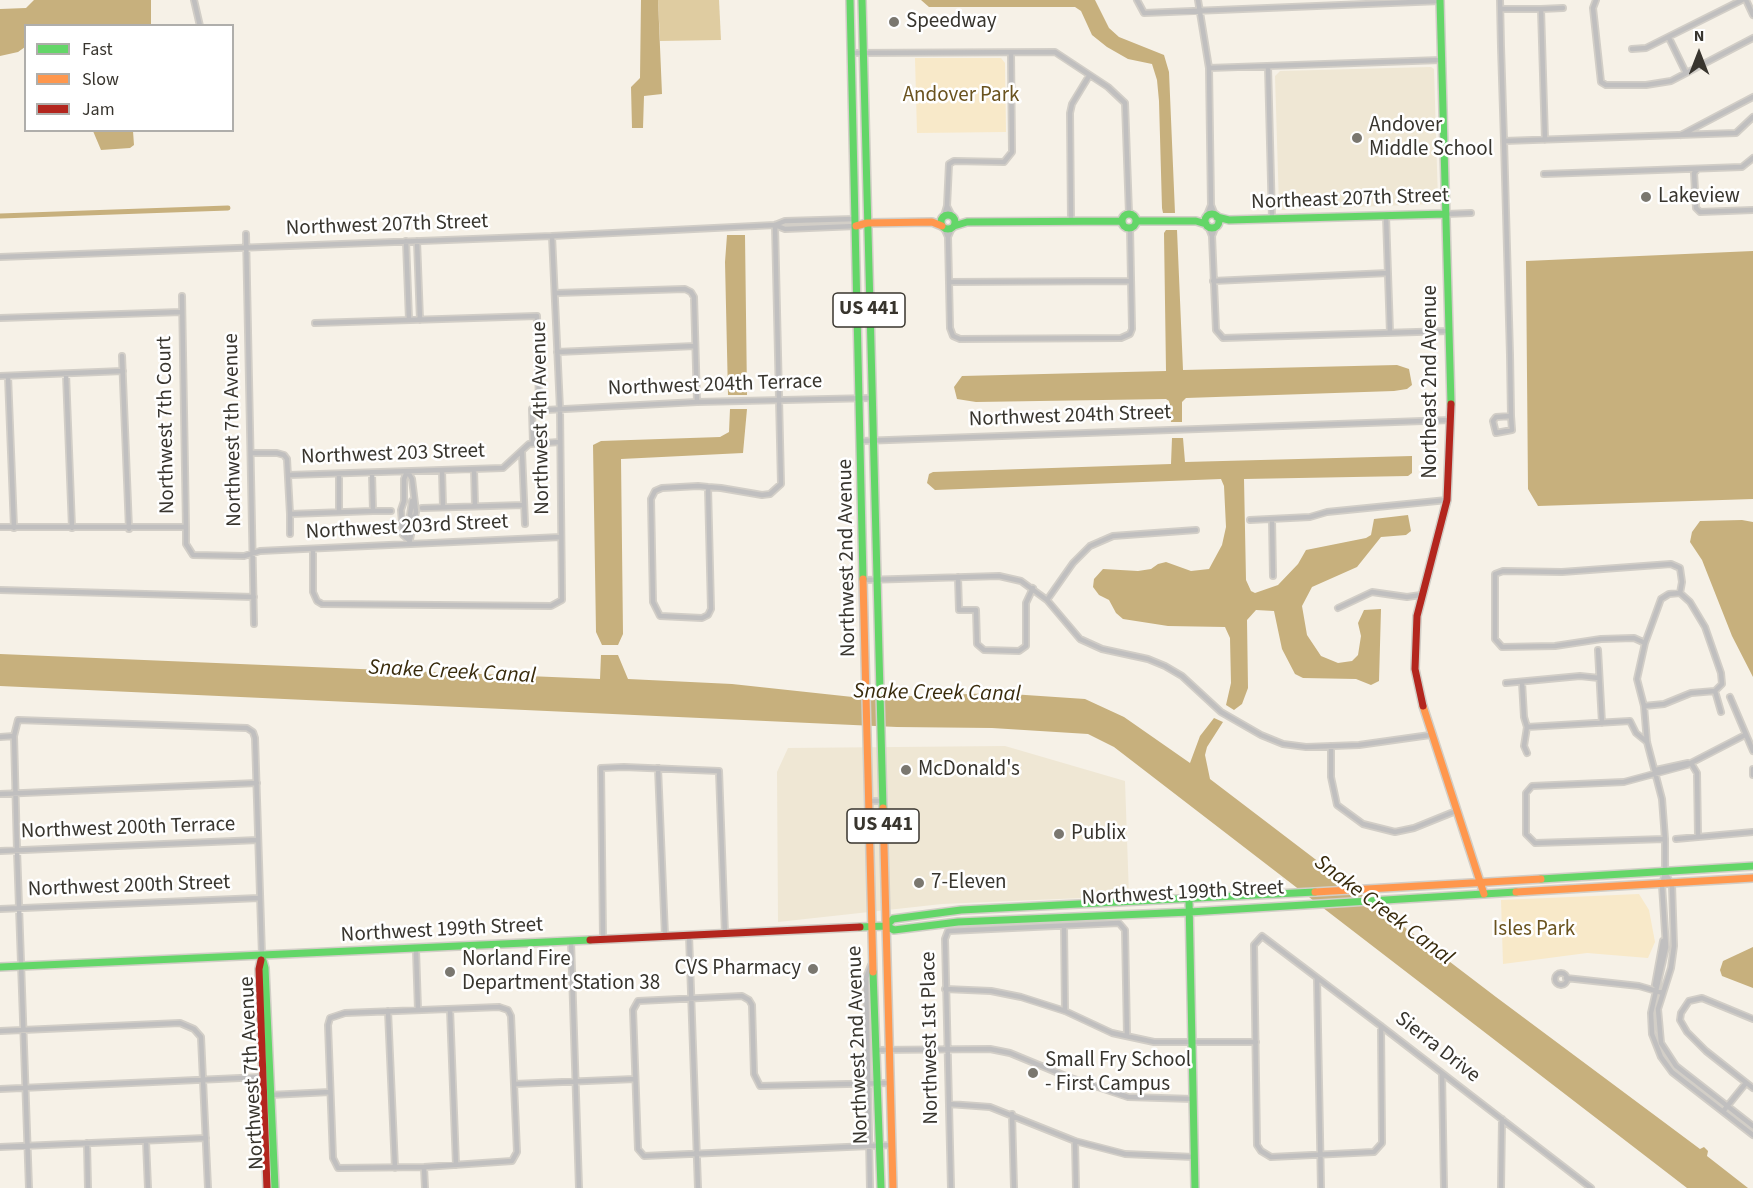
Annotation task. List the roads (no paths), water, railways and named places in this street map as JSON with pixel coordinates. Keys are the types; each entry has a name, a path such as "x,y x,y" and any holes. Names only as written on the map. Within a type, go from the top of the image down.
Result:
{"main road":[{"name":"Northwest 2nd Avenue","path":"850,0 867,649 871,927 881,1188"},
{"name":"Northwest 2nd Avenue","path":"861,0 893,1188"},
{"name":"Northeast 2nd Avenue","path":"1440,1 1451,420 1448,500 1421,595 1414,642 1415,669 1418,692 1430,735 1484,894"},
{"path":"1136,221 1130,228 1124,226 1122,221 1129,214 1136,221 1212,221"},
{"name":"Northeast 207th Street","path":"1212,221 1446,214"},
{"name":"Northwest 207th Street","path":"855,223 950,220 964,222 1122,221"},
{"path":"943,227 950,220"},
{"name":"Northwest 207th Street","path":"932,222 943,227"},
{"name":"Northwest 199th Street","path":"886,926 893,919 961,910 1189,900 1753,866"},
{"name":"Northwest 199th Street","path":"0,967 417,950 886,926 894,930 958,922 1190,912 1374,899 1672,885 1753,878"},
{"path":"1189,900 1195,1188"},
{"name":"Northwest 7th Avenue","path":"262,957 259,969 267,1188"},
{"name":"Northwest 7th Avenue","path":"262,957 265,968 275,1188"}],"street":[{"path":"194,0 200,24"},
{"path":"1137,0 1144,13 1440,1"},
{"path":"1198,0 1209,68 1213,281 1218,335 1223,338 1449,331"},
{"path":"1500,0 1512,430 1496,433 1493,421 1496,417 1511,416"},
{"path":"1596,0 1593,8 1601,82 1646,85 1671,81 1753,38"},
{"path":"1632,49 1646,48 1669,38 1744,0 1753,15"},
{"path":"1501,9 1563,8"},
{"path":"1541,9 1545,140"},
{"path":"1669,38 1686,73"},
{"path":"851,54 1055,52 1125,103 1129,214"},
{"path":"1011,53 1012,152 1004,162 954,161 949,164 947,206 950,220 948,237 950,328 953,336 960,339 1121,338 1130,334 1130,228"},
{"path":"1209,68 1441,60"},
{"path":"1268,66 1272,219"},
{"path":"1071,221 1070,113 1072,104 1089,76"},
{"path":"1681,135 1753,97"},
{"path":"1504,141 1736,133 1753,117"},
{"path":"1544,174 1742,167 1753,159"},
{"path":"1698,168 1694,174 1696,208 1700,212 1753,210"},
{"name":"Northeast 207th Street","path":"1446,214 1472,213"},
{"path":"1386,216 1390,333"},
{"name":"Northwest 207th Street","path":"0,257 552,236 775,225 785,221 855,223"},
{"path":"708,487 711,609 708,615 702,618 665,616 657,613 653,602 651,499 655,491 662,488 708,487 762,495 777,490 782,477 775,225"},
{"path":"943,227 948,237"},
{"name":"Northwest 7th Avenue","path":"246,234 254,624"},
{"name":"Northwest 4th Avenue","path":"313,549 313,592 317,601 322,604 551,606 562,600 560,409 552,236"},
{"path":"406,241 409,320"},
{"path":"315,323 420,320 417,241"},
{"path":"1213,281 1388,273"},
{"path":"950,282 1131,281"},
{"path":"408,286 419,286"},
{"path":"556,293 686,289 691,292 694,297 697,402"},
{"name":"Northwest 7th Court","path":"182,296 186,544 190,552"},
{"path":"408,298 419,298"},
{"path":"0,318 182,312"},
{"name":"Northwest 204th Terrace","path":"420,320 537,316 539,404 541,408 550,410 697,402 872,398"},
{"path":"557,352 695,346"},
{"path":"122,356 129,529"},
{"path":"0,376 123,371"},
{"path":"66,374 72,528"},
{"path":"8,376 14,528"},
{"path":"532,409 533,443 560,442"},
{"name":"Northwest 204th Street","path":"861,441 1451,420"},
{"name":"Northwest 203 Street","path":"289,475 503,468 533,443"},
{"path":"522,452 525,524"},
{"path":"251,453 284,455 289,464 290,534"},
{"path":"474,469 475,506"},
{"path":"441,470 443,507"},
{"path":"408,472 412,479 412,501 415,505 413,532 409,542"},
{"path":"408,472 404,479 404,501 401,515 404,535 409,542"},
{"path":"372,473 372,511"},
{"path":"339,474 339,512"},
{"path":"1250,520 1310,517 1327,512 1448,500"},
{"path":"404,501 412,501"},
{"path":"422,508 524,505"},
{"path":"290,514 391,511"},
{"path":"1272,519 1273,576"},
{"path":"0,527 129,529 186,527"},
{"path":"1047,600 1072,563 1090,546 1113,536 1196,530"},
{"name":"Northwest 203rd Street","path":"190,552 197,556 229,557 253,552 409,542 561,537"},
{"path":"1645,643 1634,638 1601,639 1555,646 1502,647 1495,639 1493,581 1495,574 1503,571 1538,573 1671,564 1680,568 1682,582 1680,593"},
{"path":"865,580 999,576 1021,581 1047,600 1080,639 1102,649 1148,659 1165,666 1182,676 1236,721 1283,744 1331,746 1385,743 1430,735"},
{"path":"958,577 959,610 976,610 976,644 984,650 1019,651 1026,645 1026,603 1033,588"},
{"path":"0,590 254,597"},
{"path":"1338,608 1372,592 1407,597 1421,595"},
{"path":"1644,706 1664,704 1691,693 1715,691 1722,684 1705,627 1690,602 1680,593 1669,594 1661,599 1645,643 1637,680 1644,706 1647,742 1656,771 1665,839 1665,873 1662,885 1665,958 1654,990 1651,1024 1660,1057 1672,1072 1753,1135"},
{"path":"867,649 878,649"},
{"path":"1598,650 1601,671 1599,678 1602,723"},
{"path":"1506,683 1580,676 1599,678"},
{"path":"1522,682 1524,717 1527,727 1524,746 1527,753"},
{"path":"1715,691 1720,712"},
{"path":"1730,697 1753,751"},
{"name":"Northwest 7th Avenue","path":"14,736 18,720 247,728 253,732 257,783 262,957"},
{"path":"1527,727 1630,721 1636,733 1647,742"},
{"path":"1665,839 1535,843 1526,834 1526,793 1532,786 1624,782 1656,771 1691,763 1745,735"},
{"path":"0,737 14,736 29,1188"},
{"path":"1331,746 1331,777 1337,805 1363,824 1395,832 1414,828 1456,811"},
{"path":"1691,763 1697,773 1698,836"},
{"path":"603,939 601,768 719,771 725,934"},
{"path":"658,768 665,936"},
{"path":"1753,769 1753,775"},
{"path":"0,794 257,783"},
{"path":"870,801 882,801"},
{"path":"1676,839 1753,832"},
{"name":"Northwest 200th Terrace","path":"0,851 258,840"},
{"path":"1665,873 1672,885 1674,953 1657,1021 1666,1054 1680,1070 1753,1126"},
{"name":"Northwest 200th Street","path":"0,909 259,898"},
{"path":"1065,1011 1064,927 1119,923 1125,930 1127,1036"},
{"name":"Northwest 1st Place","path":"951,1188 945,989 945,939 948,931 1064,927"},
{"path":"689,935 698,1188"},
{"name":"Sierra Drive","path":"1256,1042 1254,945 1262,936 1592,1188"},
{"path":"571,941 579,1188"},
{"path":"417,950 418,1010"},
{"path":"870,1188 866,978 873,959"},
{"path":"1317,977 1321,1188"},
{"path":"1566,978 1639,986 1663,993"},
{"path":"945,989 991,991 1065,1011 1100,1028 1154,1042 1256,1042 1257,1145 1261,1151 1271,1157 1374,1152 1382,1143 1381,1026"},
{"path":"890,1083 760,1086 754,1074 749,1000 742,996 638,1001 633,1010 638,1149 644,1156 892,1145"},
{"path":"1753,1019 1702,998 1689,1001 1684,1007 1680,1020 1687,1032 1707,1052 1753,1088"},
{"path":"499,1007 508,1010 511,1016 517,1152 512,1161 342,1170 335,1165 330,1092 328,1025 330,1018 345,1013 450,1009 499,1007"},
{"path":"450,1009 456,1165"},
{"path":"388,1011 395,1168"},
{"path":"0,1031 180,1023 194,1029 201,1037 208,1188"},
{"path":"876,1050 947,1047 990,1049 1010,1053 1068,1077 1128,1097 1193,1099"},
{"path":"1442,1074 1444,1188"},
{"path":"0,1089 262,1077"},
{"path":"514,1084 635,1079"},
{"path":"1723,1112 1746,1083"},
{"path":"270,1095 330,1092"},
{"path":"949,1104 990,1107 1076,1141 1125,1155 1194,1157"},
{"path":"1012,1114 1014,1188"},
{"path":"1501,1188 1502,1119"},
{"path":"0,1147 206,1138"},
{"path":"146,1141 148,1188"},
{"path":"1076,1141 1076,1188"},
{"path":"87,1143 88,1188"},
{"path":"424,1167 425,1188"}],"water":[{"path":"34,0 151,0 151,24 24,24 24,48 18,52 0,56 0,9 26,8"},
{"path":"641,0 658,0 662,94 644,96 643,128 632,128 631,87 640,78"},
{"path":"921,0 1095,0 1109,28 1119,37 1164,55 1169,72 1175,213 1163,213 1162,208 1159,101 1157,80 1152,64 1128,59 1107,47 1092,35 1081,11 1075,7 929,7"},
{"path":"93,132 133,132 134,145 130,148 101,150"},
{"path":"1166,230 1177,230 1183,370 1397,365 1409,369 1412,385 1407,389 1394,391 1186,398 1182,402 1182,422 1171,422 1169,401 1166,399 976,402 957,399 954,387 962,376 1166,371 1164,233"},
{"path":"727,235 745,235 747,395 728,395 725,262"},
{"path":"1753,251 1753,499 1538,506 1528,489 1526,261"},
{"path":"730,409 747,409 743,453 621,459 623,634 618,645 602,645 596,632 593,445 601,441 720,437 729,432"},
{"path":"1172,438 1183,438 1185,462 1412,456 1412,473 1408,476 1244,479 1246,580 1251,591 1255,593 1278,585 1298,564 1306,550 1366,538 1371,535 1374,519 1408,515 1411,531 1406,535 1381,537 1357,567 1312,587 1302,606 1307,635 1321,656 1338,663 1352,661 1358,655 1361,636 1358,623 1364,610 1381,609 1379,681 1371,685 1356,679 1303,678 1295,674 1282,649 1274,611 1256,610 1247,620 1248,688 1242,704 1234,710 1226,705 1231,683 1230,638 1225,627 1168,626 1123,619 1116,613 1109,600 1099,595 1093,587 1094,579 1103,569 1138,571 1151,569 1166,562 1191,571 1209,569 1222,545 1226,527 1224,486 1221,479 935,490 927,483 929,474 933,472 1171,464"},
{"path":"1700,521 1753,522 1753,677 1732,636 1702,560 1690,542 1692,532"},
{"name":"Snake Creek Canal","path":"0,654 600,679 601,655 618,655 628,679 732,684 862,698 996,693 1085,699 1124,717 1190,763 1200,736 1214,718 1223,722 1207,747 1205,755 1210,779 1700,1149 1704,1147 1708,1151 1707,1156 1748,1188 1687,1188 1114,747 1088,734 0,686"},
{"path":"1753,947 1753,988 1722,976 1720,970 1723,961"}],"waterway":[{"path":"0,216 228,208"}],"place":[{"name":"Speedway","path":"894,22"},
{"name":"Andover Middle School","path":"1357,138"},
{"name":"Lakeview","path":"1646,197"},
{"name":"McDonald's","path":"906,770"},
{"name":"Publix","path":"1059,834"},
{"name":"7-Eleven","path":"919,883"},
{"name":"CVS Pharmacy","path":"813,969"},
{"name":"Norland Fire Department Station 38","path":"450,972"},
{"name":"Small Fry School - First Campus","path":"1033,1073"}],"park label":[{"name":"Andover Park","path":"961,96"},
{"name":"Isles Park","path":"1534,930"}]}
